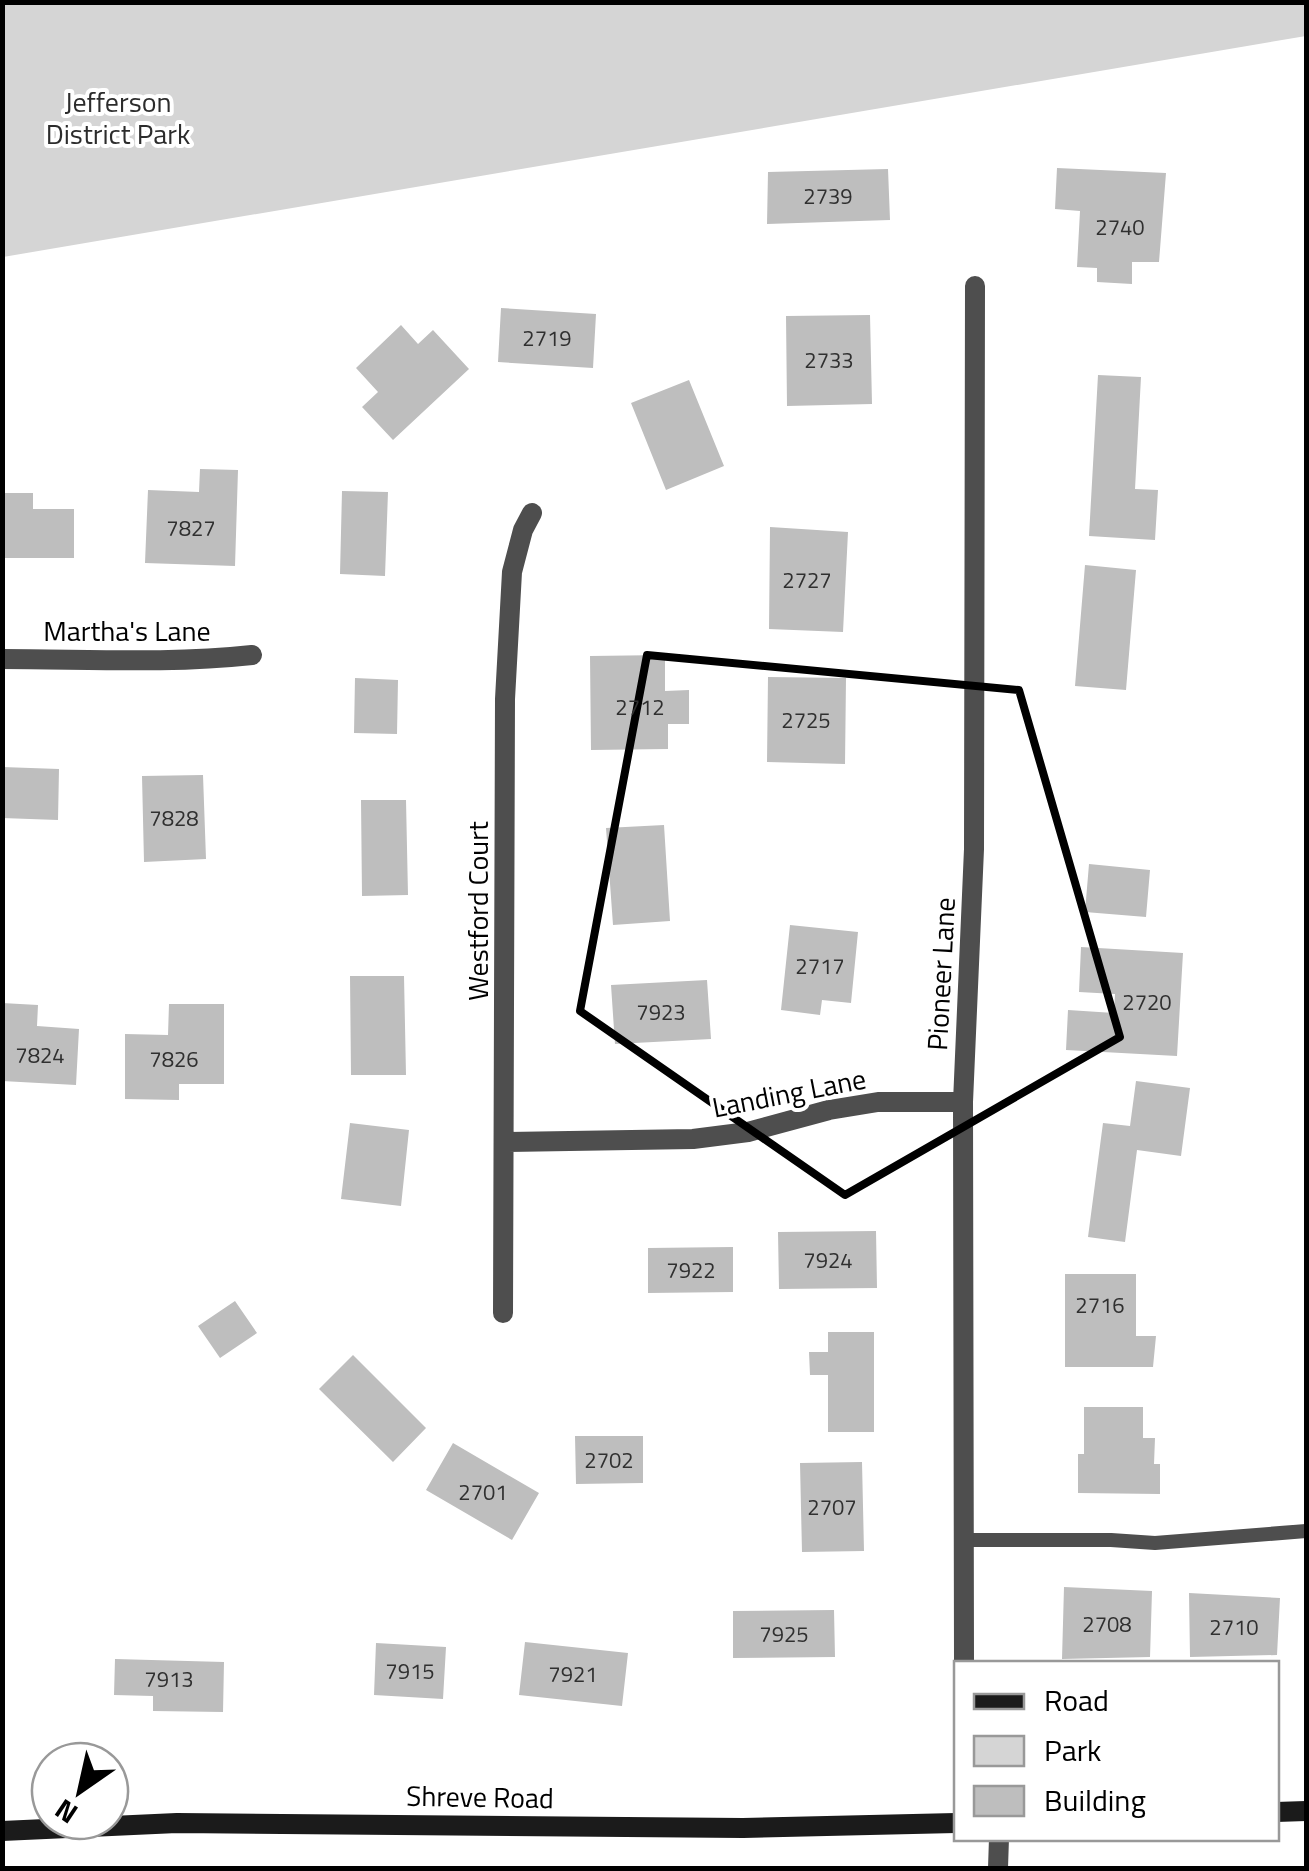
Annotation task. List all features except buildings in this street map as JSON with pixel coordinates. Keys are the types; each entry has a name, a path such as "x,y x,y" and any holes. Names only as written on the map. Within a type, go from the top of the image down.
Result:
{"main road":[{"path":"1279,1812 1306,1811"},
{"name":"Shreve Road","path":"2,1831 177,1823 743,1828 954,1822"}],"street":[{"name":"Pioneer Lane","path":"964,1661 963,1102 974,849 975,286"},
{"name":"Westford Court","path":"503,1312 505,699 512,572 532,512"},
{"name":"Martha's Lane","path":"2,659 124,663 252,654"},
{"name":"Landing Lane","path":"506,1142 693,1140 748,1132 829,1110 878,1102 963,1102"},
{"path":"998,1868 999,1841"}],"lane":[{"path":"964,1540 1110,1540 1155,1544 1306,1530"}],"highlighted area":[{"path":"647,655 1019,690 1120,1037 845,1195 580,1011"}],"green space":[{"name":"Jefferson District Park","path":"3,2 1306,2 1306,36 3,257"}]}
